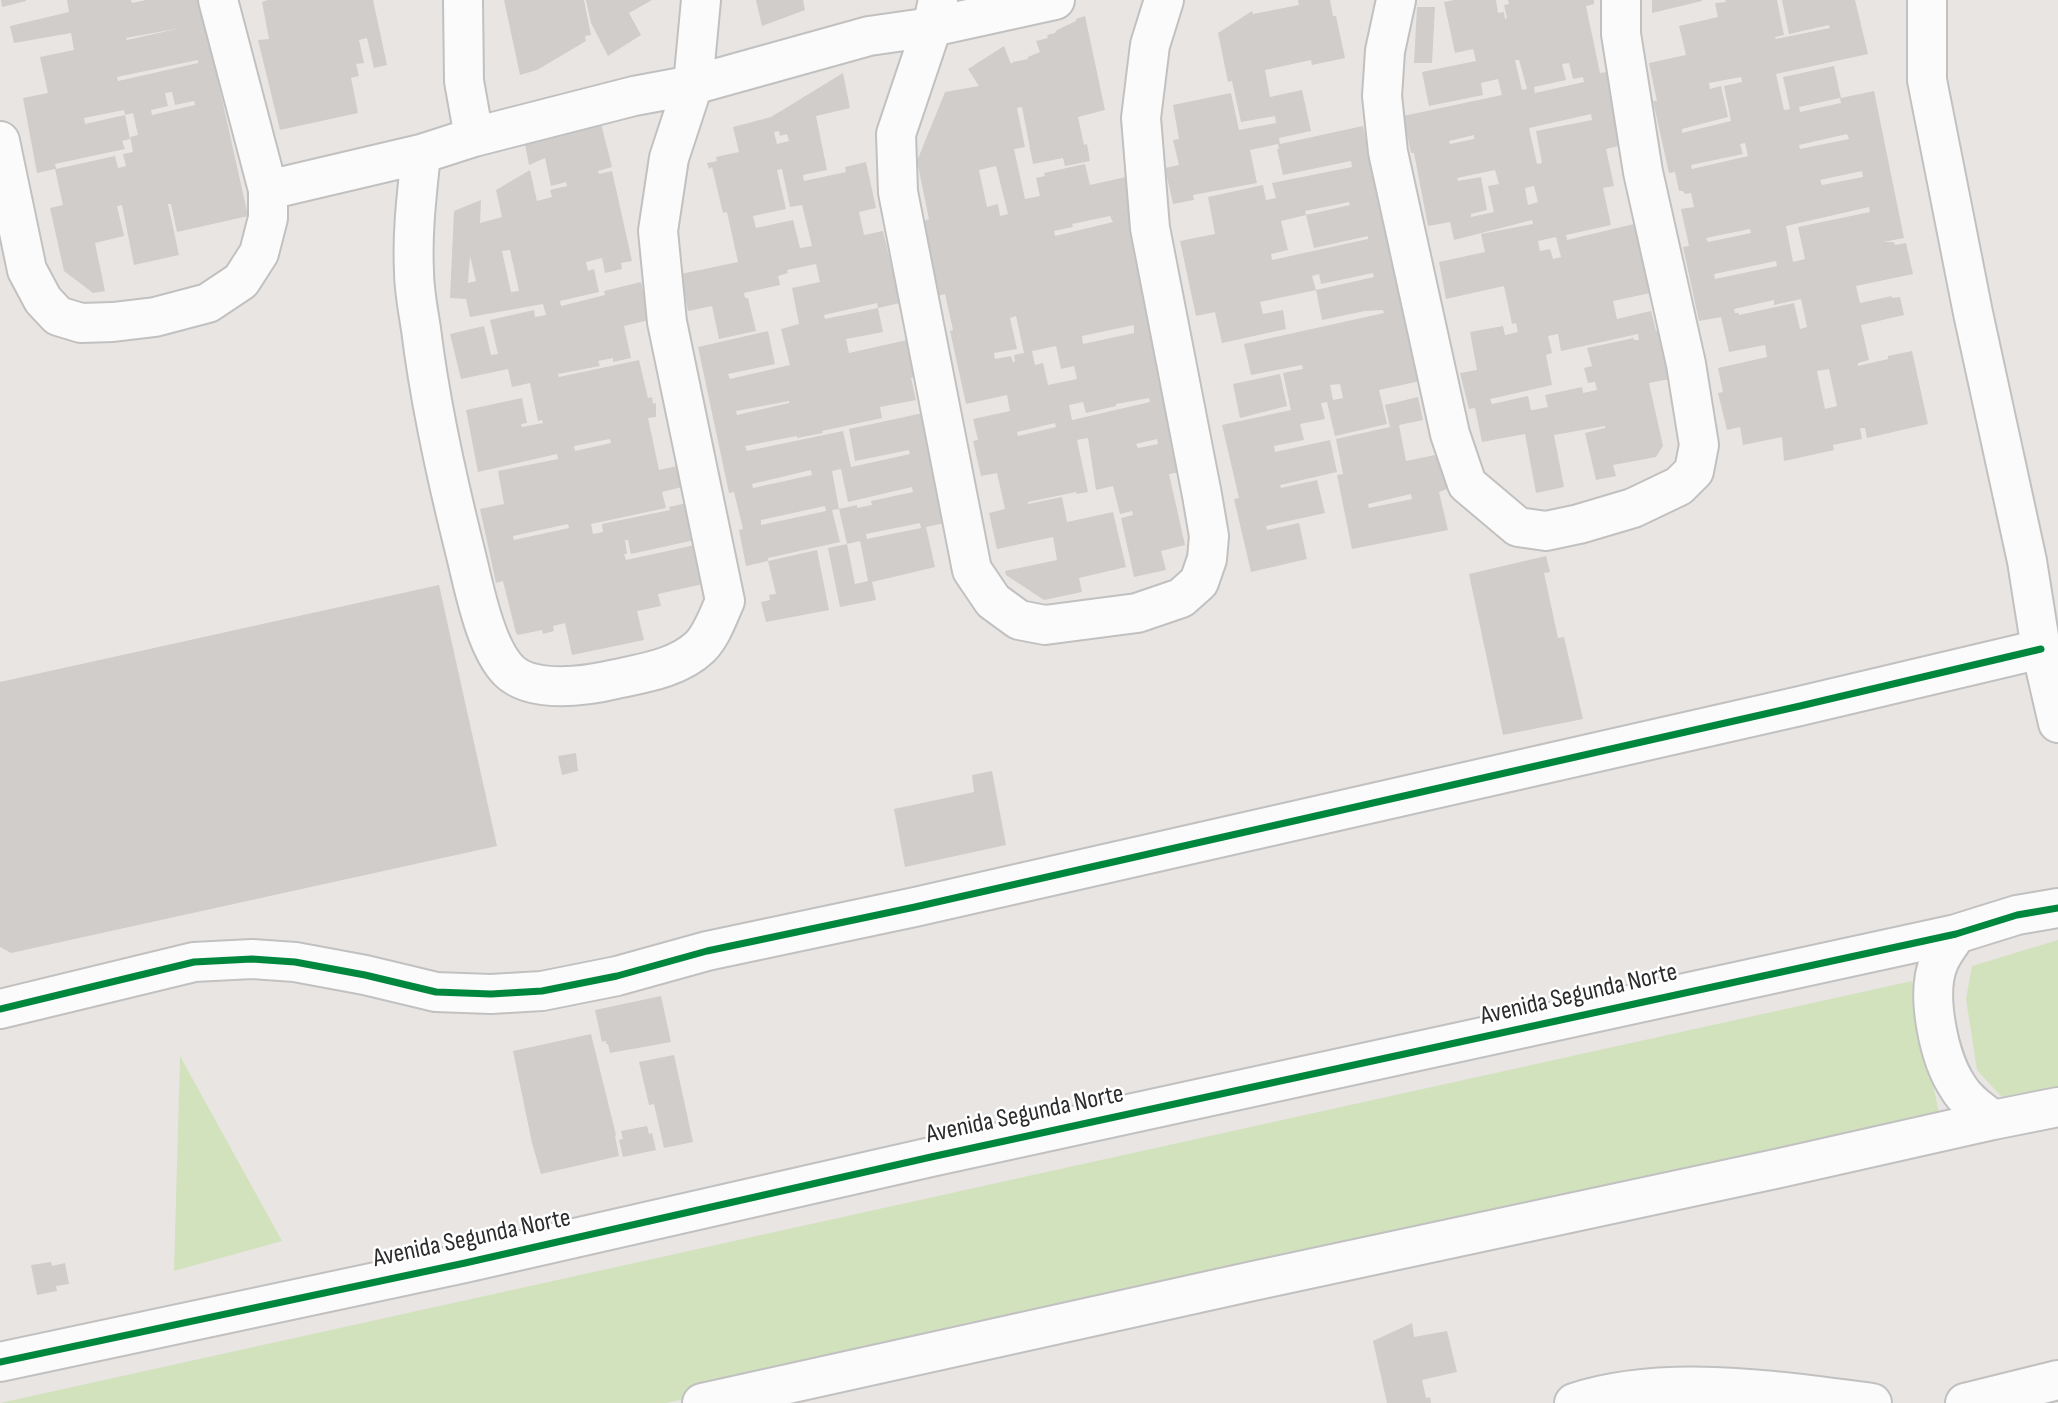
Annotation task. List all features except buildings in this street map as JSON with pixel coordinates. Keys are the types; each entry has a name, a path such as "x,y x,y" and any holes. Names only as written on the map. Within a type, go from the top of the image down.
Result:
{"street":[{"path":"0,141 27,270 43,300 58,316 81,323 113,322 155,317 208,303 241,281 259,253 268,218 268,190 218,0"},
{"path":"463,0 464,81 474,137"},
{"path":"421,154 414,222 414,272 428,389 456,515 492,647 510,671 530,683 554,686 594,684 679,662 700,647 714,626 725,601 667,323 658,231 669,158 693,85 701,0"},
{"path":"268,190 421,154 474,137 634,96 693,85 869,36 935,13 1019,9 1055,0"},
{"path":"935,13 896,134 898,192 972,570 993,601 1019,620 1045,625 1137,613 1181,598 1199,582 1207,559 1209,536 1202,495 1150,228 1141,118 1150,45 1164,0"},
{"path":"1396,0 1385,51 1382,96 1388,152 1450,434 1467,484 1518,527 1546,531 1633,508 1679,486 1694,471 1699,445 1686,364 1643,172 1621,34 1621,0"},
{"path":"1927,0 1927,80 2058,723"},
{"path":"0,1009 194,962 252,959 295,962 436,992 491,994 542,991 617,976 707,951 929,904 2042,649"},
{"name":"Avenida Segunda Norte","path":"0,1362 465,1264 945,1154 1956,934 2017,915 2058,908"},
{"path":"1956,934 1939,962 1933,986 1944,1060 1958,1088 1993,1120"},
{"path":"702,1403 820,1390 1226,1286 2058,1107"},
{"path":"1965,1403 2058,1380"},
{"path":"1574,1403 1588,1398 1656,1388 1702,1386 1746,1396 1872,1403"}],"green space":[{"path":"2058,940 2058,1093 2009,1105 1977,1070 1966,999 1972,966"},
{"path":"1912,981 1941,1123 666,1403 0,1403"},
{"path":"180,1056 282,1241 174,1271"}],"cycle path":[{"path":"0,1009 194,962 252,959 295,962 436,992 491,994 542,991 617,976 707,951 915,907 2041,649"},
{"path":"0,1362 465,1263 931,1157 1956,934 2017,915 2058,908"}]}
